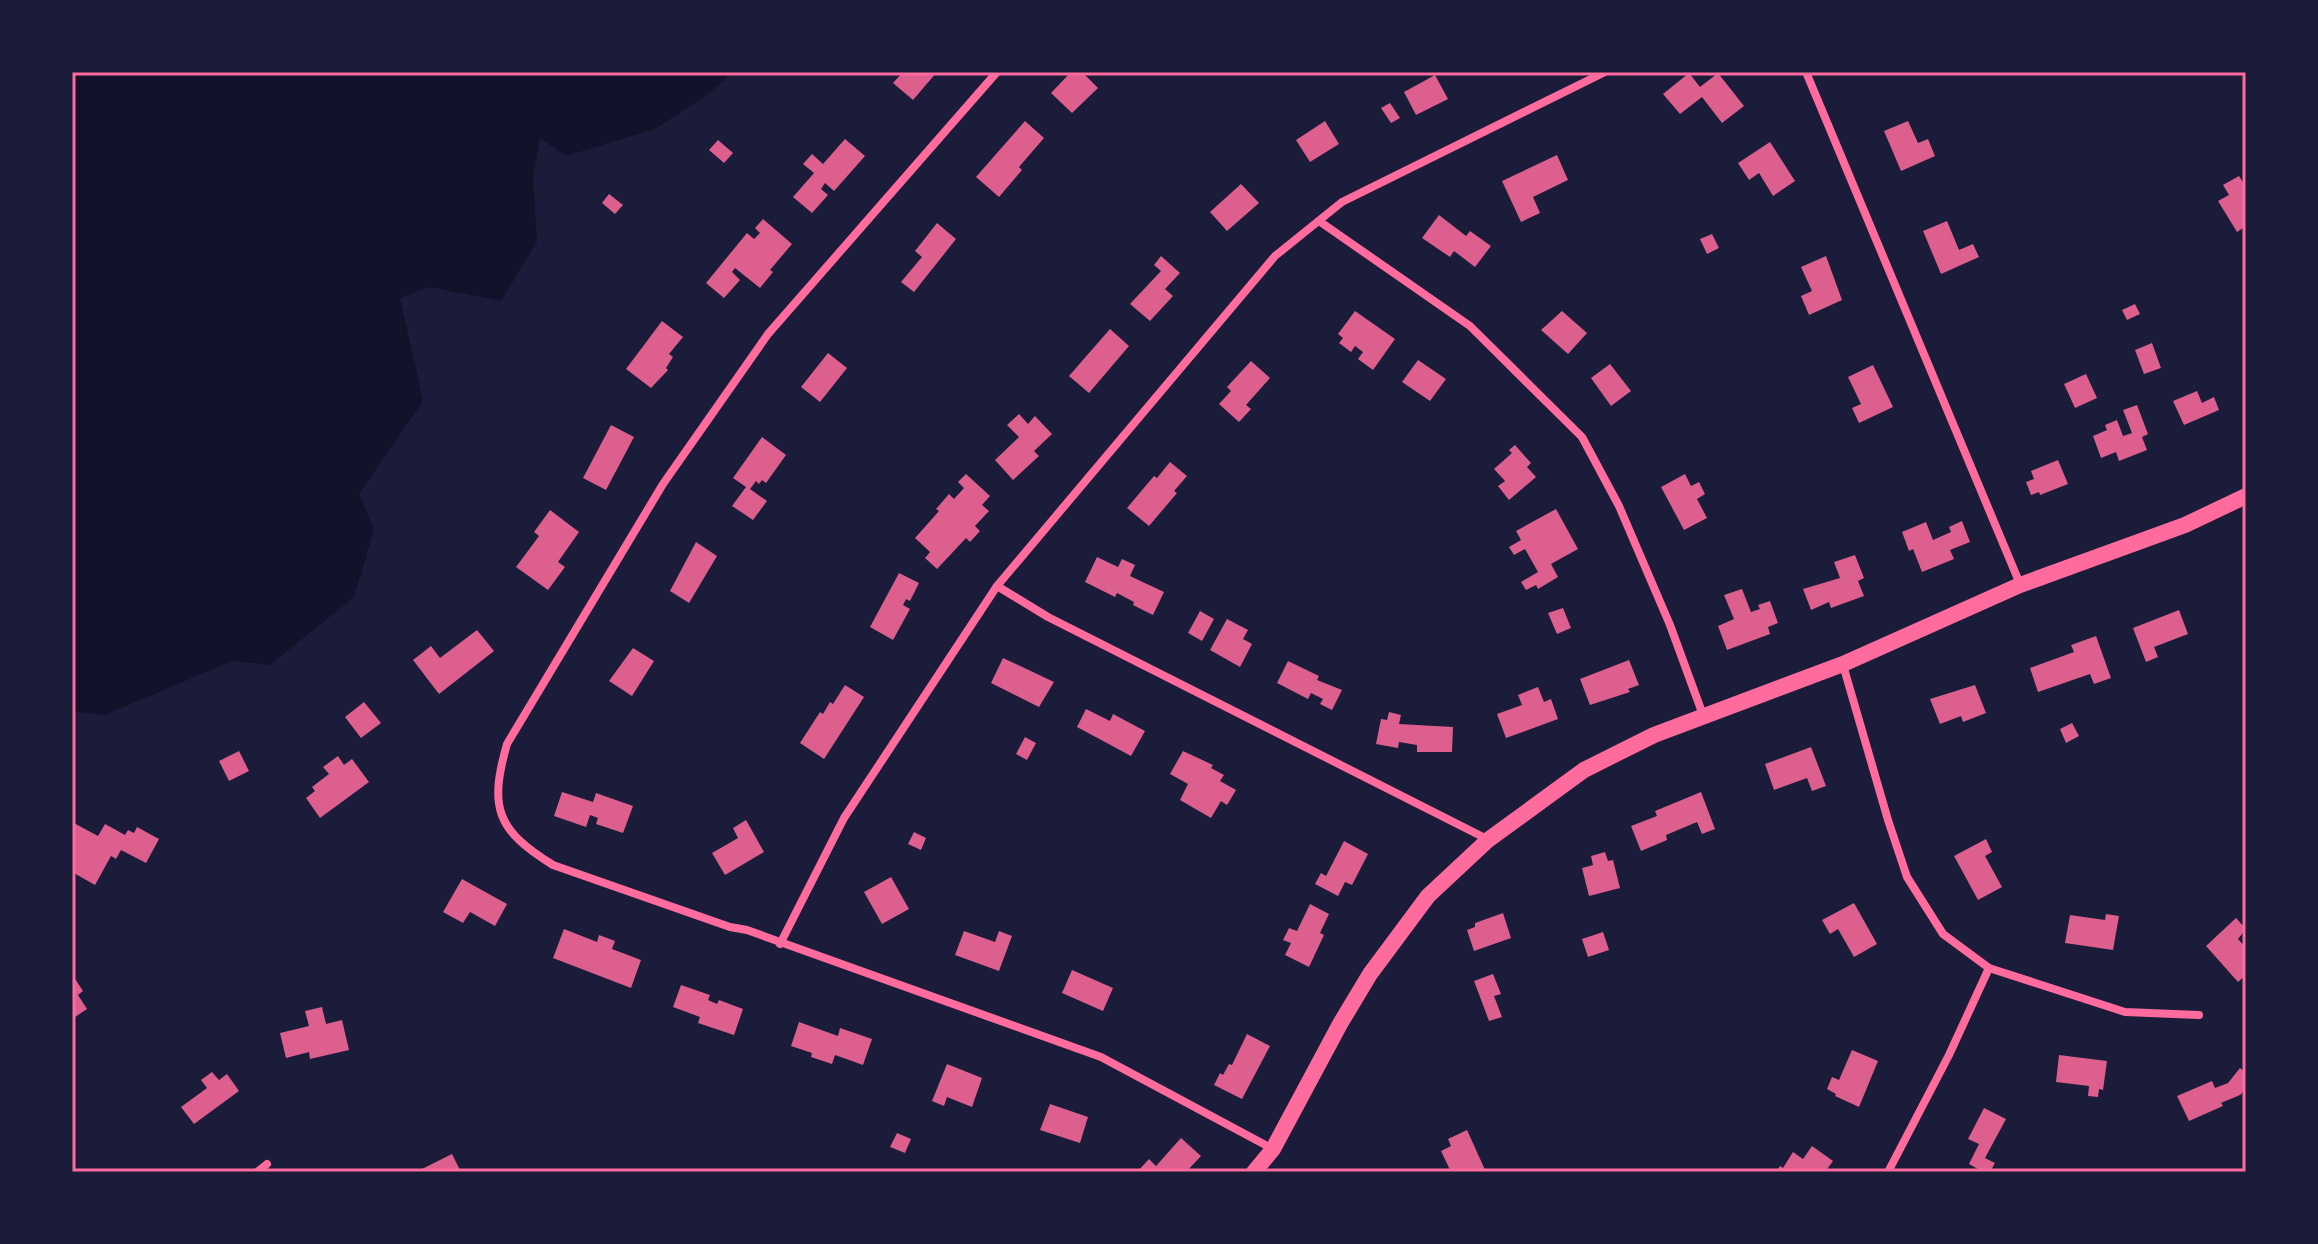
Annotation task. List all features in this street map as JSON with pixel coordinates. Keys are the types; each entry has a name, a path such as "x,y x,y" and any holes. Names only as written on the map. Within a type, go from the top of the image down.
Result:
{"main road":[{"path":"1254,1172 1273,1149 1370,974 1428,896 1488,840 1584,770 1654,735 1843,664 2020,585 2185,525 2246,496"}],"street":[{"path":"997,72 768,334 663,484 507,744 498,774 497,804 513,835 541,858 599,883 747,930 1101,1057 1273,1149"},
{"path":"780,944 844,818 997,586 1275,256 1342,202 1605,72"},
{"path":"1806,72 2020,585"},
{"path":"1319,221 1470,326 1582,437 1619,506 1670,625 1703,715"},
{"path":"997,586 1048,617 1488,840"},
{"path":"1843,664 1907,877 1943,934 1989,968 2125,1012 2199,1015"},
{"path":"1888,1172 1949,1055 1989,968"},
{"path":"257,1172 267,1164"}],"shaded area":[{"path":"72,72 734,72 707,95 655,129 566,156 540,138 533,176 537,242 501,301 430,287 400,298 423,401 359,494 374,530 354,597 270,665 232,661 105,715 72,711"}],"building":[{"path":"903,72 937,72 913,100 893,83"},
{"path":"1071,72 1082,72 1098,88 1072,113 1051,93"},
{"path":"1689,73 1700,87 1718,73 1744,106 1722,123 1702,97 1680,114 1663,94"},
{"path":"1435,75 1448,99 1416,115 1404,92"},
{"path":"1390,103 1400,118 1391,123 1381,108"},
{"path":"1025,121 1044,138 999,197 976,177"},
{"path":"1325,121 1339,144 1310,162 1296,140"},
{"path":"1908,121 1918,143 1928,139 1935,156 1901,171 1884,131"},
{"path":"845,139 865,156 834,191 825,183 821,189 828,195 812,213 793,197 814,173 803,164 812,154 823,164"},
{"path":"718,140 733,153 724,163 709,150"},
{"path":"1770,142 1795,181 1773,196 1759,173 1749,180 1738,163"},
{"path":"1557,155 1568,180 1533,197 1540,213 1521,222 1502,181"},
{"path":"2239,176 2246,187 2246,226 2237,232 2218,201 2229,195 2223,185"},
{"path":"1241,184 1259,203 1227,231 1210,212"},
{"path":"609,194 623,205 615,214 602,203"},
{"path":"1439,215 1466,236 1470,231 1491,246 1475,267 1454,251 1450,257 1422,238"},
{"path":"763,219 792,244 770,270 773,272 760,288 735,268 732,272 740,280 724,298 706,283 747,233 754,239 760,233 755,228"},
{"path":"1947,221 1959,250 1973,244 1979,257 1941,274 1923,231"},
{"path":"937,223 956,239 914,292 901,282 922,257 915,251"},
{"path":"1712,234 1719,248 1707,254 1700,239"},
{"path":"1161,256 1180,273 1165,289 1173,296 1150,321 1130,304 1161,271 1154,265"},
{"path":"1826,256 1842,300 1809,315 1801,296 1812,291 1801,267"},
{"path":"2135,304 2140,314 2127,320 2122,310"},
{"path":"1355,311 1395,339 1373,370 1358,359 1363,352 1355,346 1351,352 1339,343 1343,338 1338,334"},
{"path":"1562,311 1587,333 1568,354 1541,330"},
{"path":"662,321 683,337 669,354 673,357 666,368 668,370 651,388 626,369"},
{"path":"1110,329 1129,346 1089,393 1069,376"},
{"path":"2152,343 2161,368 2144,374 2135,350"},
{"path":"828,353 847,368 820,402 801,387"},
{"path":"1418,360 1446,379 1430,401 1402,382"},
{"path":"1251,361 1270,378 1246,405 1251,409 1239,422 1219,404 1231,391 1227,387"},
{"path":"1610,364 1631,391 1611,406 1591,378"},
{"path":"1873,365 1893,407 1859,423 1852,408 1861,404 1848,377"},
{"path":"2086,374 2097,398 2075,408 2064,384"},
{"path":"2197,391 2202,403 2214,397 2219,410 2184,425 2173,401"},
{"path":"2137,405 2148,434 2142,437 2147,450 2119,461 2116,452 2101,458 2093,436 2107,430 2105,425 2117,420 2123,436 2132,433 2123,410"},
{"path":"1019,414 1028,424 1035,416 1052,434 1034,451 1039,456 1013,480 995,460 1019,437 1007,425"},
{"path":"611,425 634,437 606,490 583,478"},
{"path":"762,437 786,455 766,483 756,481 750,489 767,501 753,520 732,506 746,487 733,478"},
{"path":"1515,445 1531,463 1527,467 1536,477 1509,500 1498,486 1505,481 1494,469 1512,453 1509,450"},
{"path":"2058,460 2068,484 2040,495 2039,492 2031,495 2026,482 2034,479 2031,471"},
{"path":"1170,462 1187,476 1149,526 1127,508"},
{"path":"966,474 990,496 982,505 989,511 975,526 980,531 970,542 966,538 937,569 925,558 930,552 915,538 939,511 936,509 949,494 954,499 964,488 958,482"},
{"path":"1685,474 1691,486 1699,482 1705,494 1697,499 1707,518 1684,530 1661,487"},
{"path":"1556,509 1578,549 1551,564 1558,577 1538,589 1536,585 1526,590 1521,582 1538,572 1525,549 1514,555 1509,547 1521,540 1516,531"},
{"path":"550,510 579,532 558,562 565,567 548,590 516,567 539,536 534,532"},
{"path":"1962,521 1970,542 1950,550 1954,559 1922,572 1902,532 1926,522 1933,540 1951,532 1949,527"},
{"path":"696,542 717,556 689,603 670,591"},
{"path":"1855,555 1864,578 1858,581 1864,596 1831,608 1829,602 1811,610 1803,589 1840,578 1834,562"},
{"path":"1097,557 1118,567 1122,559 1135,565 1130,576 1164,592 1153,615 1117,593 1115,597 1085,582"},
{"path":"899,573 919,583 910,601 906,599 903,605 910,609 893,640 870,627"},
{"path":"1742,589 1751,612 1760,609 1758,605 1770,601 1778,623 1768,627 1770,634 1727,650 1718,626 1734,619 1724,595"},
{"path":"1563,608 1571,628 1557,634 1548,613"},
{"path":"2179,610 2188,634 2154,647 2158,657 2146,662 2133,628"},
{"path":"1200,611 1214,619 1202,641 1188,633"},
{"path":"1227,619 1248,630 1243,639 1252,644 1240,667 1210,650"},
{"path":"477,630 494,651 439,694 413,660 431,646 440,658"},
{"path":"2096,636 2111,678 2094,684 2090,674 2038,692 2030,668 2074,652 2071,645"},
{"path":"633,648 654,661 632,696 609,681"},
{"path":"1003,658 1054,682 1039,707 991,683"},
{"path":"1629,660 1639,685 1628,689 1630,692 1590,705 1580,679"},
{"path":"1288,661 1319,676 1317,680 1342,690 1332,710 1320,704 1323,699 1311,693 1308,699 1277,683"},
{"path":"845,685 864,697 824,759 800,743 820,712 823,714 830,702 833,704"},
{"path":"1975,685 1986,713 1963,722 1961,716 1940,724 1930,699"},
{"path":"1538,687 1544,702 1551,699 1558,719 1506,738 1497,714 1522,705 1518,695"},
{"path":"364,702 381,723 361,738 345,717"},
{"path":"1086,709 1110,721 1113,714 1145,731 1131,756 1077,727"},
{"path":"1389,712 1401,715 1399,724 1453,727 1452,752 1417,752 1417,745 1399,742 1398,748 1376,744 1381,719 1387,720"},
{"path":"2072,723 2079,736 2066,743 2060,729"},
{"path":"1025,737 1036,743 1027,760 1016,754"},
{"path":"1811,747 1826,786 1812,791 1807,778 1774,790 1765,764"},
{"path":"239,751 249,771 229,781 219,761"},
{"path":"1183,751 1213,765 1211,768 1224,775 1220,781 1236,790 1227,805 1221,801 1211,818 1180,800 1188,784 1170,774"},
{"path":"338,756 344,765 352,759 369,782 320,818 306,798 315,791 312,787 329,774 323,767"},
{"path":"562,792 593,802 596,793 633,806 623,833 596,824 598,818 590,815 586,827 554,816"},
{"path":"1701,792 1715,829 1702,834 1697,822 1666,835 1667,840 1641,851 1631,826 1657,816 1655,811"},
{"path":"746,820 764,852 725,875 712,853 738,838 733,828"},
{"path":"72,822 98,836 105,824 125,835 128,830 134,833 137,827 159,839 146,863 121,850 116,859 111,856 95,885 72,872"},
{"path":"914,832 926,838 921,850 908,844"},
{"path":"1986,839 1992,852 1985,856 2002,887 1978,900 1954,856"},
{"path":"1344,841 1368,854 1352,885 1345,882 1338,896 1315,884 1321,873 1326,876"},
{"path":"1605,852 1608,861 1613,860 1620,888 1589,896 1582,868 1593,865 1591,856"},
{"path":"891,877 909,909 882,924 864,892"},
{"path":"462,879 507,904 495,926 470,912 463,923 443,912"},
{"path":"1854,903 1877,944 1854,957 1838,929 1830,934 1822,920"},
{"path":"1310,904 1329,914 1320,933 1324,935 1309,967 1285,955 1291,943 1283,940 1289,928 1297,931"},
{"path":"1503,913 1511,938 1474,951 1467,930 1475,927 1475,923"},
{"path":"2106,914 2119,916 2113,950 2065,943 2070,915 2105,920"},
{"path":"2236,918 2246,929 2238,939 2246,948 2246,975 2238,982 2206,946"},
{"path":"564,929 597,942 599,935 615,941 612,949 641,960 631,988 553,958"},
{"path":"964,931 995,942 999,931 1012,936 999,971 955,955"},
{"path":"1603,932 1609,950 1588,957 1582,939"},
{"path":"1072,970 1113,988 1103,1011 1062,993"},
{"path":"72,974 83,991 78,995 87,1009 72,1019"},
{"path":"1493,974 1501,994 1494,996 1502,1017 1489,1021 1474,981"},
{"path":"681,985 710,995 708,1000 717,1004 719,1000 743,1009 734,1035 698,1023 700,1017 673,1007"},
{"path":"322,1007 326,1024 342,1020 349,1050 310,1059 309,1052 286,1058 280,1033 309,1026 305,1011"},
{"path":"799,1022 838,1036 840,1028 872,1039 863,1065 835,1055 832,1064 791,1046"},
{"path":"1247,1034 1270,1046 1242,1099 1214,1085 1220,1073 1223,1075 1229,1064 1232,1065"},
{"path":"1852,1050 1878,1061 1859,1107 1827,1089 1832,1077 1839,1080"},
{"path":"2059,1055 2107,1061 2103,1090 2099,1089 2098,1097 2088,1096 2089,1086 2056,1082"},
{"path":"947,1064 982,1078 972,1107 947,1097 944,1106 932,1101"},
{"path":"2240,1068 2246,1073 2246,1089 2221,1103 2223,1106 2189,1121 2177,1096 2212,1081 2215,1088 2228,1083"},
{"path":"212,1072 219,1080 227,1074 239,1091 194,1124 181,1107 207,1088 201,1080"},
{"path":"1050,1104 1088,1117 1080,1143 1040,1130"},
{"path":"1984,1108 2006,1119 1985,1158 1995,1163 1990,1172 1983,1172 1969,1164 1979,1144 1968,1139"},
{"path":"1467,1130 1486,1172 1451,1172 1441,1151 1451,1146 1448,1139"},
{"path":"897,1133 911,1139 905,1153 890,1147"},
{"path":"1181,1138 1201,1156 1186,1172 1137,1172 1149,1159 1156,1166"},
{"path":"1812,1146 1833,1161 1825,1172 1776,1172 1780,1166 1783,1168 1793,1152 1803,1159"},
{"path":"452,1154 461,1172 416,1172"}]}
